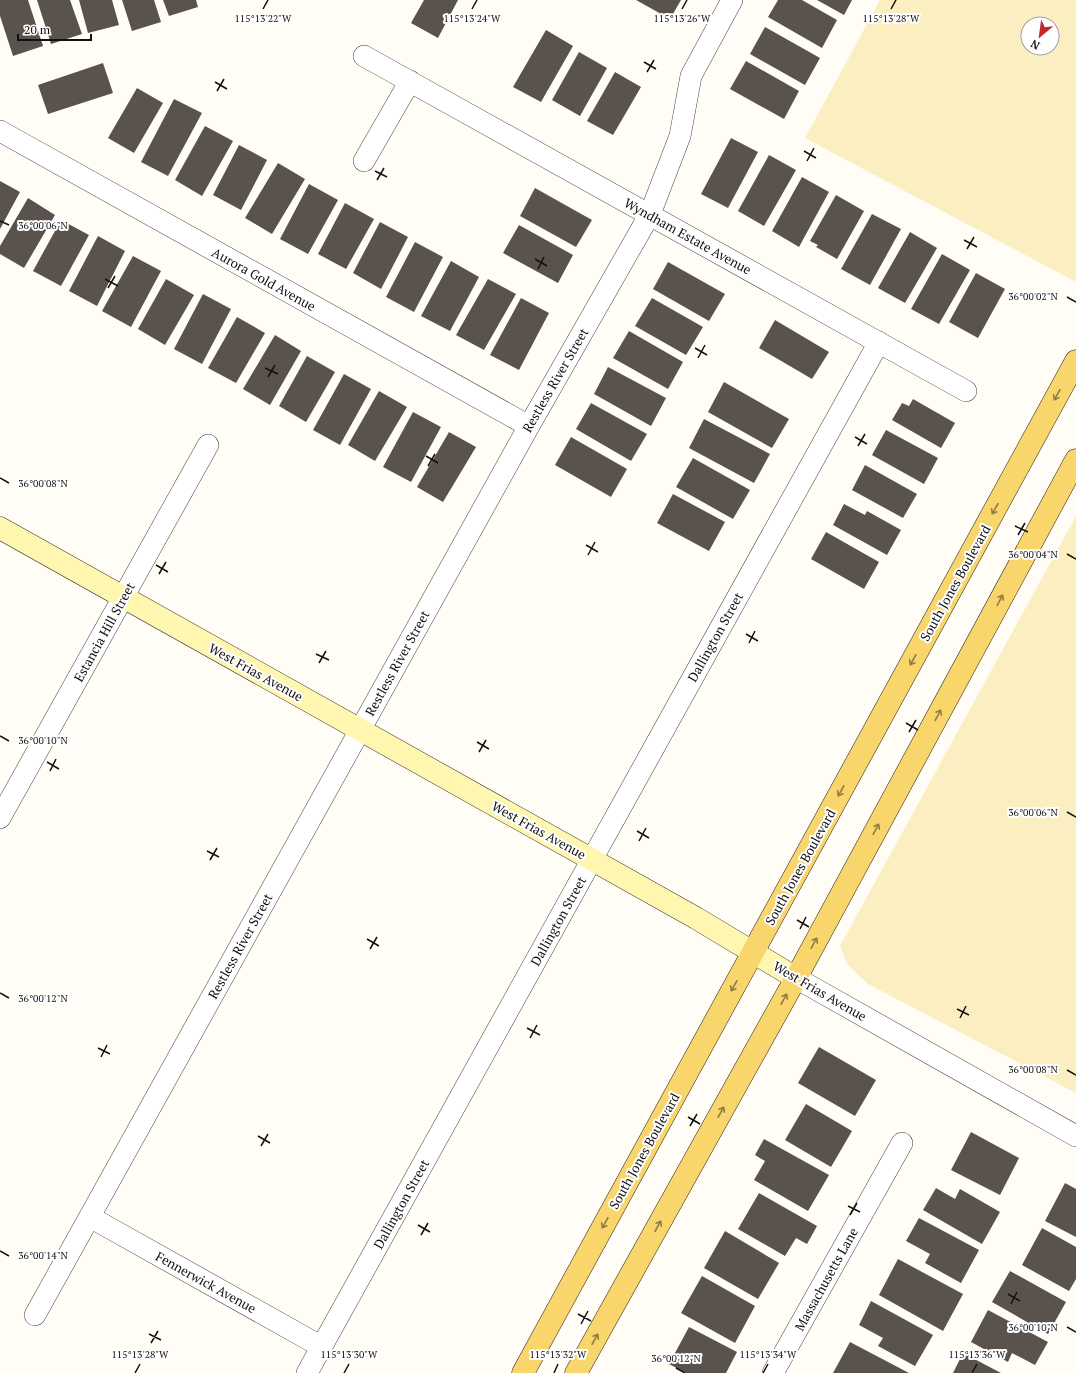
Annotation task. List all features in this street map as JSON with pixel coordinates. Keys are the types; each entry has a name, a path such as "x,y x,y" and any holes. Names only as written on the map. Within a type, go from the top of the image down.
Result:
{"main road":[{"name":"South Jones Boulevard","path":"523,1373 1076,361"},
{"path":"576,1373 796,978 1076,460"}],"street":[{"name":"Restless River Street","path":"35,1315 528,426 650,214 680,136 691,76 732,0"},
{"name":"Wyndham Estate Avenue","path":"364,56 966,391"},
{"path":"364,161 410,81"},
{"name":"Aurora Gold Avenue","path":"0,131 528,426"},
{"name":"Dallington Street","path":"307,1373 879,342"},
{"name":"Estancia Hill Street","path":"0,818 208,445"},
{"name":"West Frias Avenue","path":"0,528 696,918 796,978 1076,1136"},
{"name":"Massachusetts Lane","path":"773,1373 902,1143"},
{"name":"Fennerwick Avenue","path":"90,1217 322,1347"}],"sand":[{"path":"880,0 1076,0 1076,282 805,138"},
{"path":"1076,516 1076,1093 868,984 847,964 840,946"}],"building":[{"path":"0,0 28,0 43,46 13,56 0,16"},
{"path":"37,0 70,0 82,34 51,44"},
{"path":"79,0 112,0 119,25 88,33"},
{"path":"122,0 154,0 161,22 132,31"},
{"path":"163,0 196,0 198,7 169,16"},
{"path":"424,0 458,0 438,38 411,23"},
{"path":"636,0 681,0 670,19"},
{"path":"778,0 802,0 837,20 822,48 768,17"},
{"path":"817,0 852,0 844,15"},
{"path":"765,27 820,58 805,85 750,54"},
{"path":"546,30 573,46 541,102 513,87"},
{"path":"579,52 607,68 580,116 552,100"},
{"path":"746,61 799,91 784,119 730,89"},
{"path":"103,63 113,93 48,114 38,85"},
{"path":"615,72 641,87 613,135 587,121"},
{"path":"137,88 163,103 134,153 108,138"},
{"path":"174,99 202,113 168,176 141,162"},
{"path":"205,126 233,141 202,196 175,180"},
{"path":"731,138 758,152 728,208 701,194"},
{"path":"239,145 267,160 241,210 213,195"},
{"path":"769,155 796,170 764,226 738,211"},
{"path":"278,163 305,179 272,234 245,218"},
{"path":"802,177 829,192 799,247 772,231"},
{"path":"0,181 20,192 0,229"},
{"path":"309,184 338,200 308,254 280,239"},
{"path":"535,188 592,220 576,247 520,216"},
{"path":"836,195 864,211 837,259 816,247 818,245 810,241"},
{"path":"28,198 55,215 24,268 0,254 0,246"},
{"path":"345,203 374,219 346,269 318,254"},
{"path":"872,214 901,229 870,285 841,269"},
{"path":"61,220 89,235 61,286 33,271"},
{"path":"380,222 408,237 381,289 353,273"},
{"path":"519,225 573,255 558,283 503,253"},
{"path":"910,232 937,248 905,303 878,288"},
{"path":"98,236 125,251 97,306 69,291"},
{"path":"415,242 443,257 414,312 386,297"},
{"path":"942,254 970,270 939,324 911,309"},
{"path":"133,256 161,271 131,327 102,311"},
{"path":"451,261 479,277 450,331 421,316"},
{"path":"668,262 725,294 709,321 653,289"},
{"path":"976,273 1005,289 978,338 949,322"},
{"path":"166,279 194,295 165,345 138,329"},
{"path":"488,279 516,294 484,350 456,335"},
{"path":"203,294 231,309 202,364 174,349"},
{"path":"521,298 549,313 519,370 490,355"},
{"path":"652,298 703,327 686,355 635,326"},
{"path":"237,317 265,333 236,383 208,368"},
{"path":"775,320 829,352 812,379 759,348"},
{"path":"629,331 683,362 668,389 613,358"},
{"path":"275,335 301,351 270,405 243,389"},
{"path":"307,356 335,372 306,422 279,406"},
{"path":"608,367 666,398 651,426 594,394"},
{"path":"344,374 371,389 340,445 313,430"},
{"path":"724,382 789,419 772,448 708,412"},
{"path":"379,391 407,407 375,461 348,445"},
{"path":"913,399 955,423 941,448 892,420 902,403 909,406"},
{"path":"591,403 647,434 631,461 576,429"},
{"path":"413,412 441,427 411,482 383,467"},
{"path":"704,419 770,454 754,483 689,448"},
{"path":"886,430 938,458 924,484 872,455"},
{"path":"449,432 476,447 443,502 417,487"},
{"path":"571,437 627,469 611,497 555,465"},
{"path":"693,458 750,490 733,519 676,487"},
{"path":"865,465 917,494 903,518 852,490"},
{"path":"673,494 725,522 709,551 657,523"},
{"path":"844,504 865,515 867,511 901,530 887,555 833,525"},
{"path":"826,532 879,562 864,589 811,559"},
{"path":"819,1047 876,1080 855,1116 798,1083"},
{"path":"806,1104 852,1131 831,1167 785,1140"},
{"path":"971,1132 1019,1158 1000,1195 951,1170"},
{"path":"764,1139 829,1175 808,1211 754,1180 765,1161 755,1155"},
{"path":"1065,1183 1076,1189 1076,1237 1045,1221"},
{"path":"936,1188 955,1199 960,1189 1000,1212 982,1244 923,1210"},
{"path":"759,1193 817,1226 807,1244 796,1238 785,1256 738,1229"},
{"path":"919,1218 979,1250 961,1283 925,1263 930,1254 906,1241"},
{"path":"1042,1228 1076,1247 1076,1279 1069,1291 1022,1265"},
{"path":"725,1231 779,1263 758,1299 704,1268"},
{"path":"898,1259 963,1294 943,1331 879,1295"},
{"path":"1010,1271 1066,1302 1048,1334 992,1302"},
{"path":"702,1276 755,1306 735,1343 681,1313"},
{"path":"871,1301 933,1335 915,1366 878,1346 883,1338 859,1325"},
{"path":"988,1310 1048,1342 1035,1365 1012,1353 1008,1362 971,1342"},
{"path":"689,1327 737,1352 726,1373 686,1373 669,1364"},
{"path":"850,1342 909,1373 833,1373"},
{"path":"963,1353 1001,1373 953,1373"}]}
